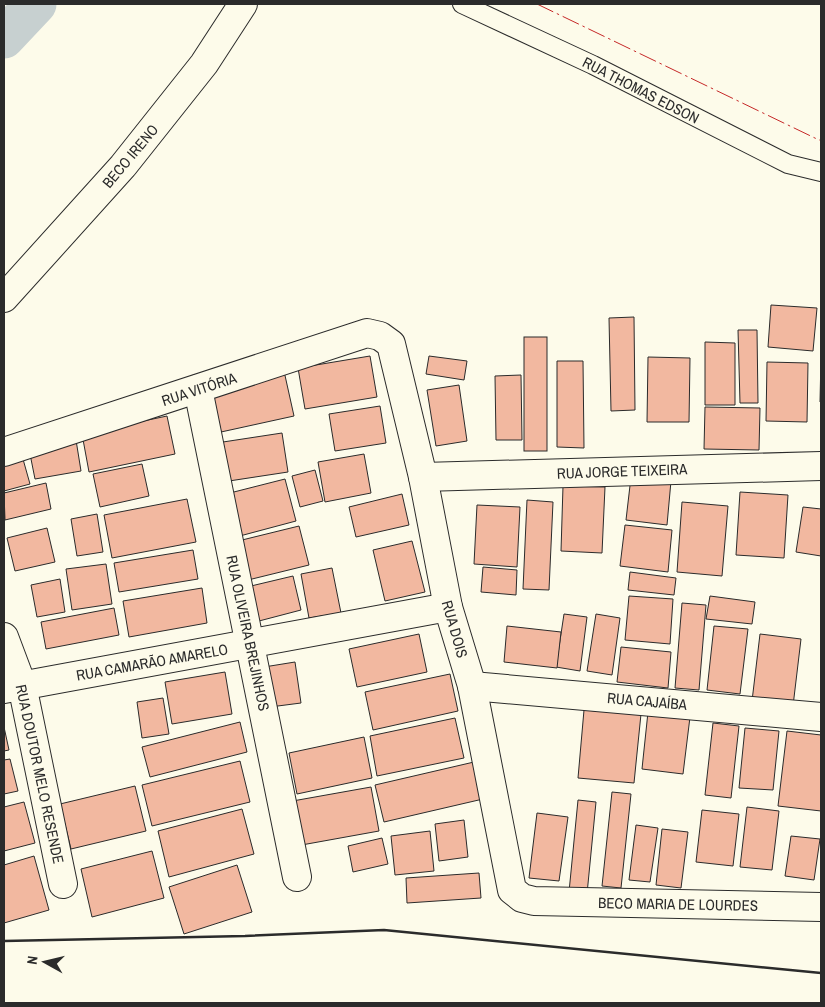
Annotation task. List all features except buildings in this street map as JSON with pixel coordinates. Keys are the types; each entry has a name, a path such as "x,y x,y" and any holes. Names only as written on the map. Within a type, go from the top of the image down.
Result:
{"street":[{"name":"BECO IRENO","path":"4,298 123,166 204,64 243,4"},
{"name":"RUA VITÓRIA","path":"4,452 198,390 367,333 380,336 391,344"},
{"name":"RUA DOIS","path":"391,344 423,476 448,607 472,686 512,890 522,898 534,901"},
{"name":"RUA OLIVEIRA BREJINHOS","path":"198,390 298,876"},
{"name":"RUA JORGE TEIXEIRA","path":"423,476 821,466"},
{"name":"RUA CAMARÃO AMARELO","path":"13,687 448,607"},
{"name":"RUA DOUTOR MELO RESENDE","path":"4,637 13,687 63,884"},
{"name":"RUA CAJAÍBA","path":"472,686 821,717"},
{"name":"BECO MARIA DE LOURDES","path":"534,901 821,907"}],"lane":[{"name":"RUA THOMAS EDSON","path":"462,4 593,65 788,164 821,172"}],"waterway":[{"path":"4,38 36,4"}],"wall":[{"path":"4,941 245,936 384,930 821,973"}],"power":[{"path":"537,4 821,140"}]}
